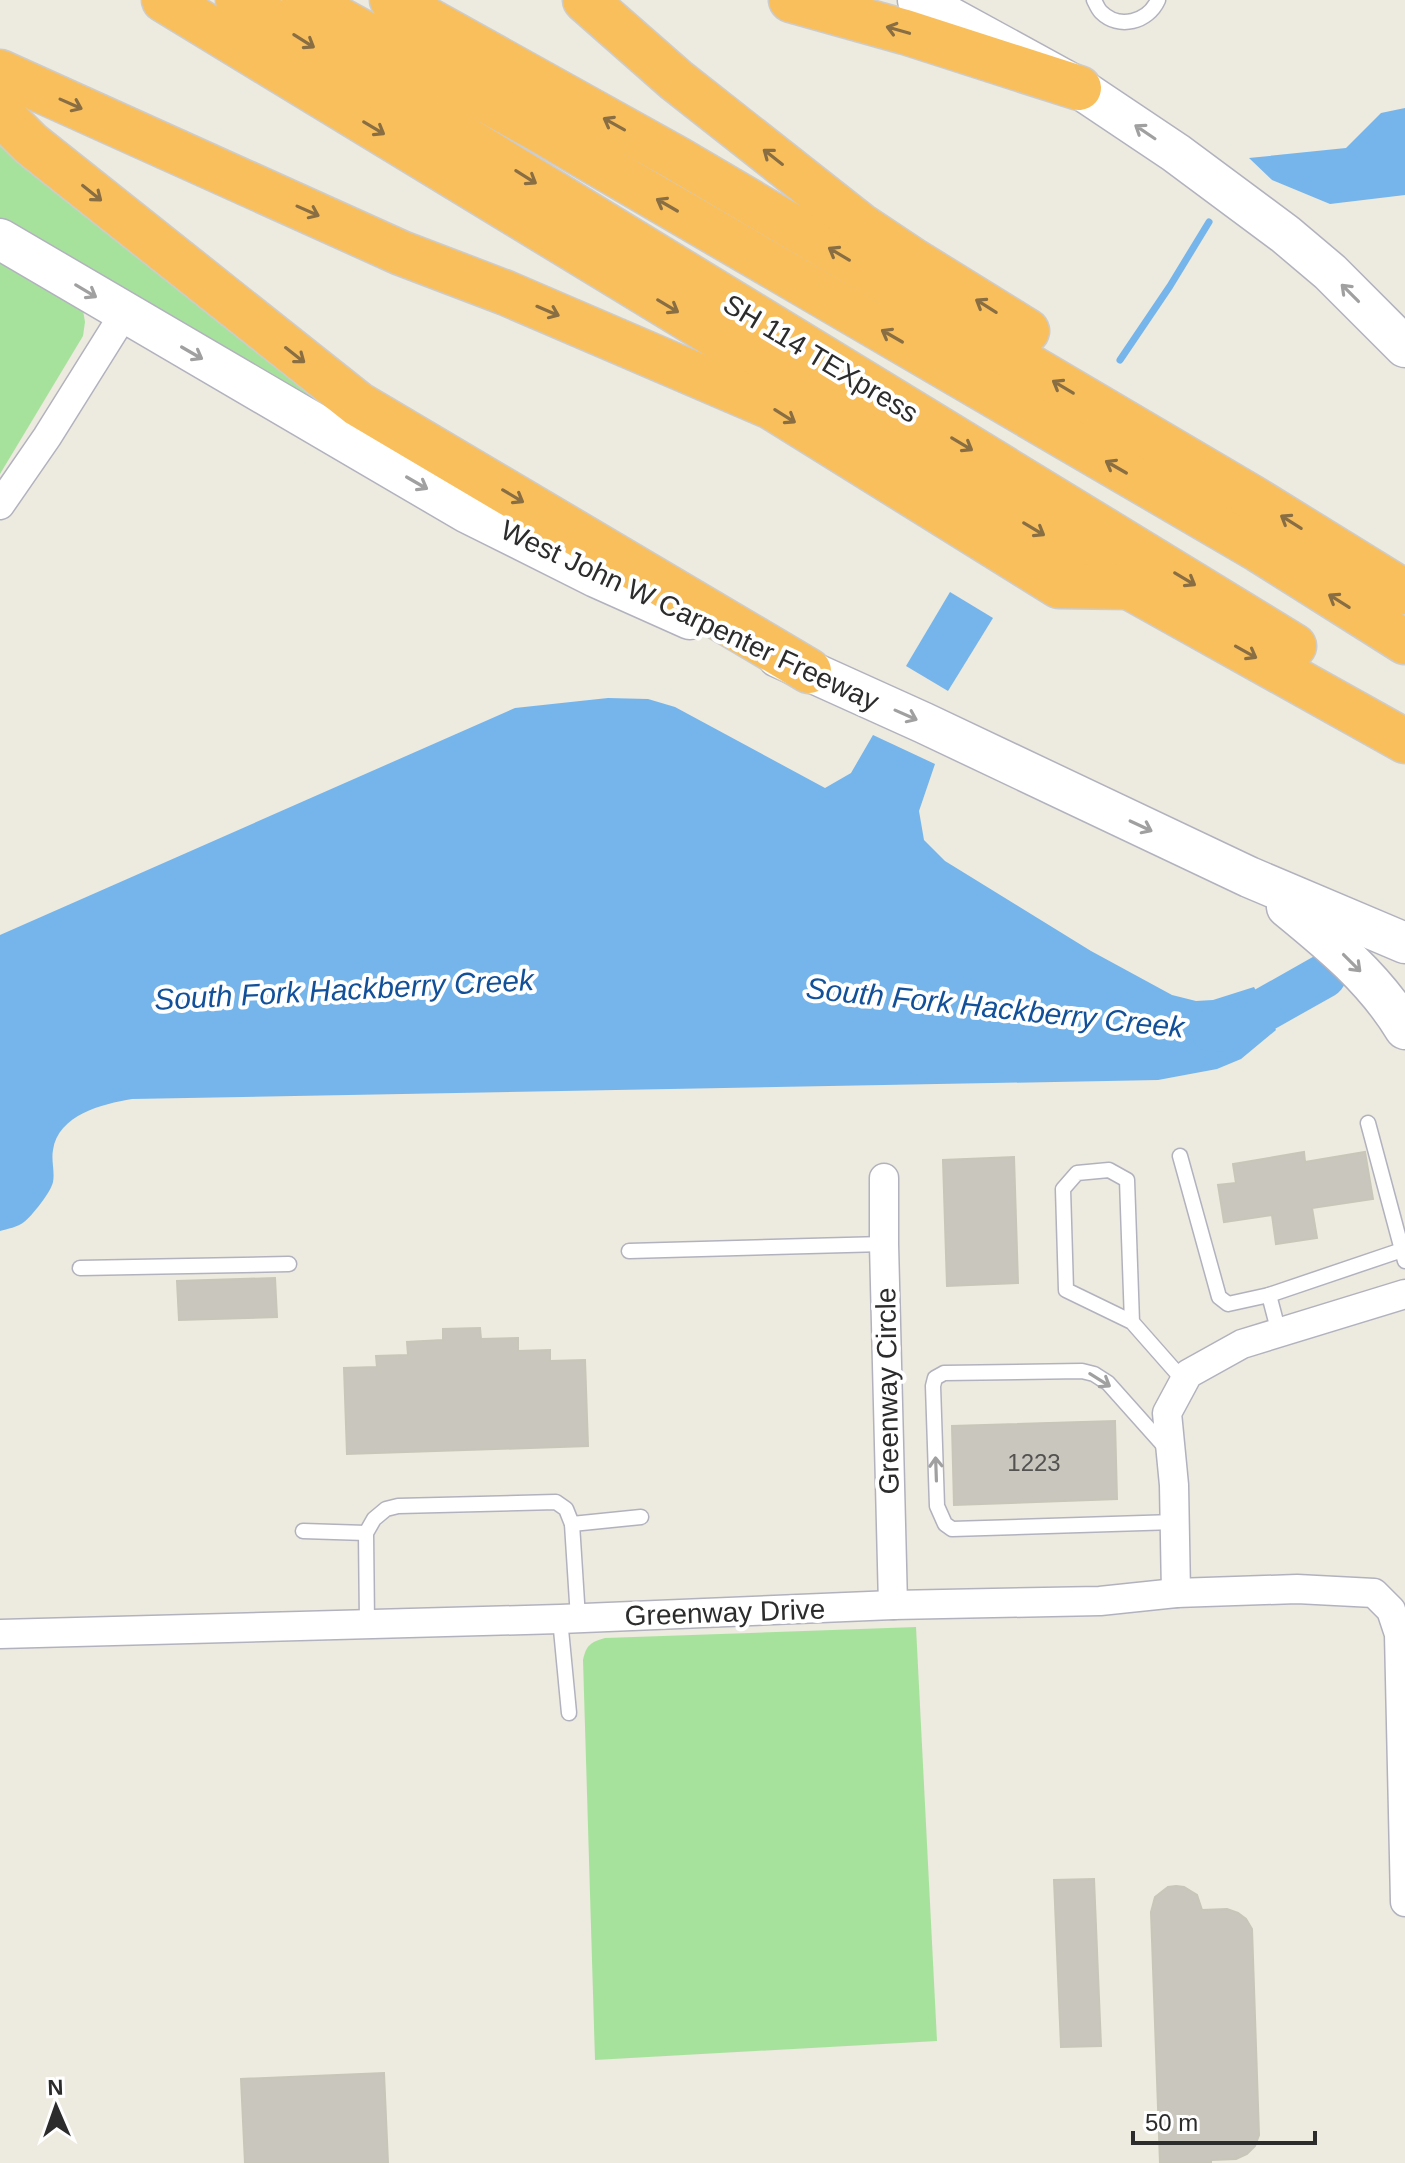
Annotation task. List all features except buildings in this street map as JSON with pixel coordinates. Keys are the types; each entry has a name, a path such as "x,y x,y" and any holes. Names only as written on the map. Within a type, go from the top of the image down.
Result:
{"highway":[{"path":"164,0 1129,587 1405,741"},
{"name":"SH 114 TEXpress","path":"238,0 1405,713"},
{"name":"SH 114 TEXpress","path":"304,0 536,128 1259,550 1405,642"},
{"path":"392,0 676,158 1251,497 1405,592"},
{"path":"585,0 676,80 860,225 1201,437 1251,497"},
{"path":"791,0 905,32 1079,88"},
{"path":"0,72 401,253 506,293 771,407 1059,586 1129,587"},
{"path":"0,113 31,144 358,404 809,671"}],"main road":[{"path":"918,0 1079,88 1176,153 1268,220 1330,272 1405,347"},
{"path":"948,0 991,39"},
{"name":"West John W Carpenter Freeway","path":"0,239 466,512 596,577 938,729 1249,877 1405,943"},
{"path":"1249,877 1335,946 1391,1005 1405,1029"}],"street":[{"path":"0,505 124,314"},
{"name":"Greenway Circle","path":"884,1178 893,1605"},
{"path":"1176,1593 1175,1522 1167,1413 1188,1374 1242,1344 1405,1294"},
{"name":"Greenway Drive","path":"0,1634 1100,1601 1176,1593 1297,1589 1374,1593 1391,1610 1399,1634 1405,1902"}],"lane":[{"path":"1094,0 1101,13 1120,23 1142,18 1158,0"},
{"path":"1180,1156 1219,1297 1228,1304 1404,1255 1398,1209 1368,1123"},
{"path":"1132,1322 1127,1180 1109,1170 1077,1173 1063,1189 1066,1290 1132,1322 1184,1381"},
{"path":"629,1251 884,1244"},
{"path":"80,1268 289,1264"},
{"path":"1269,1295 1279,1333"},
{"path":"1170,1454 1108,1383 1094,1374 1082,1371 944,1373 935,1378 937,1506 945,1524 952,1529 1175,1522"},
{"path":"367,1623 366,1533 374,1519 386,1509 398,1506 556,1502 566,1509 572,1524 569,1713"},
{"path":"572,1524 641,1517"},
{"path":"303,1531 366,1533"}],"green space":[{"path":"0,139 542,536 0,218"},
{"path":"0,253 83,310 85,322 83,336 0,474"},
{"path":"916,1627 937,2041 595,2060 583,1660 588,1648 605,1638"}],"water":[{"path":"1405,108 1405,195 1330,204 1272,180 1249,158 1346,148 1381,113"},
{"path":"950,592 993,618 948,691 906,666"},
{"path":"608,698 648,699 675,707 825,788 851,773 873,735 935,764 919,811 924,840 945,861 1091,951 1172,995 1196,1001 1213,1000 1254,987 1276,1030 1241,1059 1217,1069 1158,1080 132,1099 83,1113 63,1128 53,1150 53,1178 49,1192 24,1222 0,1231 0,935 515,708"}],"waterway":[{"name":"South Fork Hackberry Creek","path":"1120,360 1209,222"},
{"name":"South Fork Hackberry Creek","path":"1212,1030 1230,1029 1324,976"}]}
